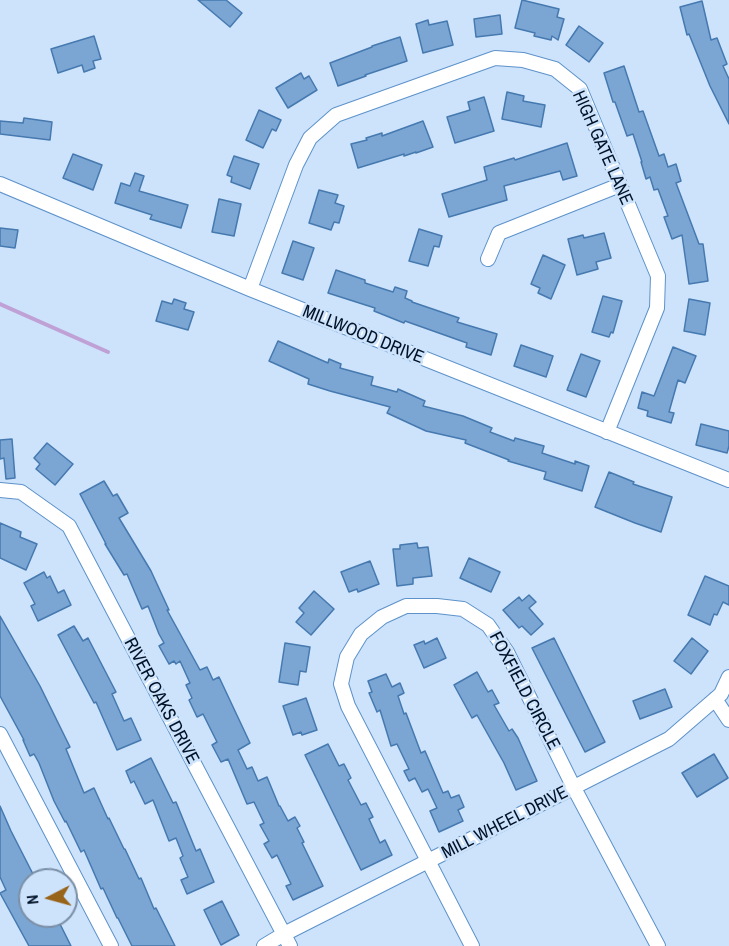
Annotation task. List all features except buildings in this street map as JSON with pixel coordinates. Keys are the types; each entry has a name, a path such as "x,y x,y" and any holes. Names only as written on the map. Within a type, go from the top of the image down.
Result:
{"street":[{"name":"HIGH GATE LANE","path":"250,289 297,165 310,138 336,115 495,58 523,60 555,69 580,89 658,276 657,308 607,432"},
{"name":"MILLWOOD DRIVE","path":"0,184 250,289 729,480"},
{"path":"488,259 499,233 620,185"},
{"name":"RIVER OAKS DRIVE","path":"0,490 21,492 69,526 287,940"},
{"name":"FOXFIELD CIRCLE","path":"472,946 348,706 341,684 347,657 362,634 382,617 406,606 463,609 488,625 507,652 574,788 658,946"},
{"name":"MILL WHEEL DRIVE","path":"264,946 287,940 428,862 669,739 721,694 729,677"},
{"path":"715,699 729,720"},
{"path":"0,734 111,946"}],"waterway":[{"path":"0,304 108,352"}]}
